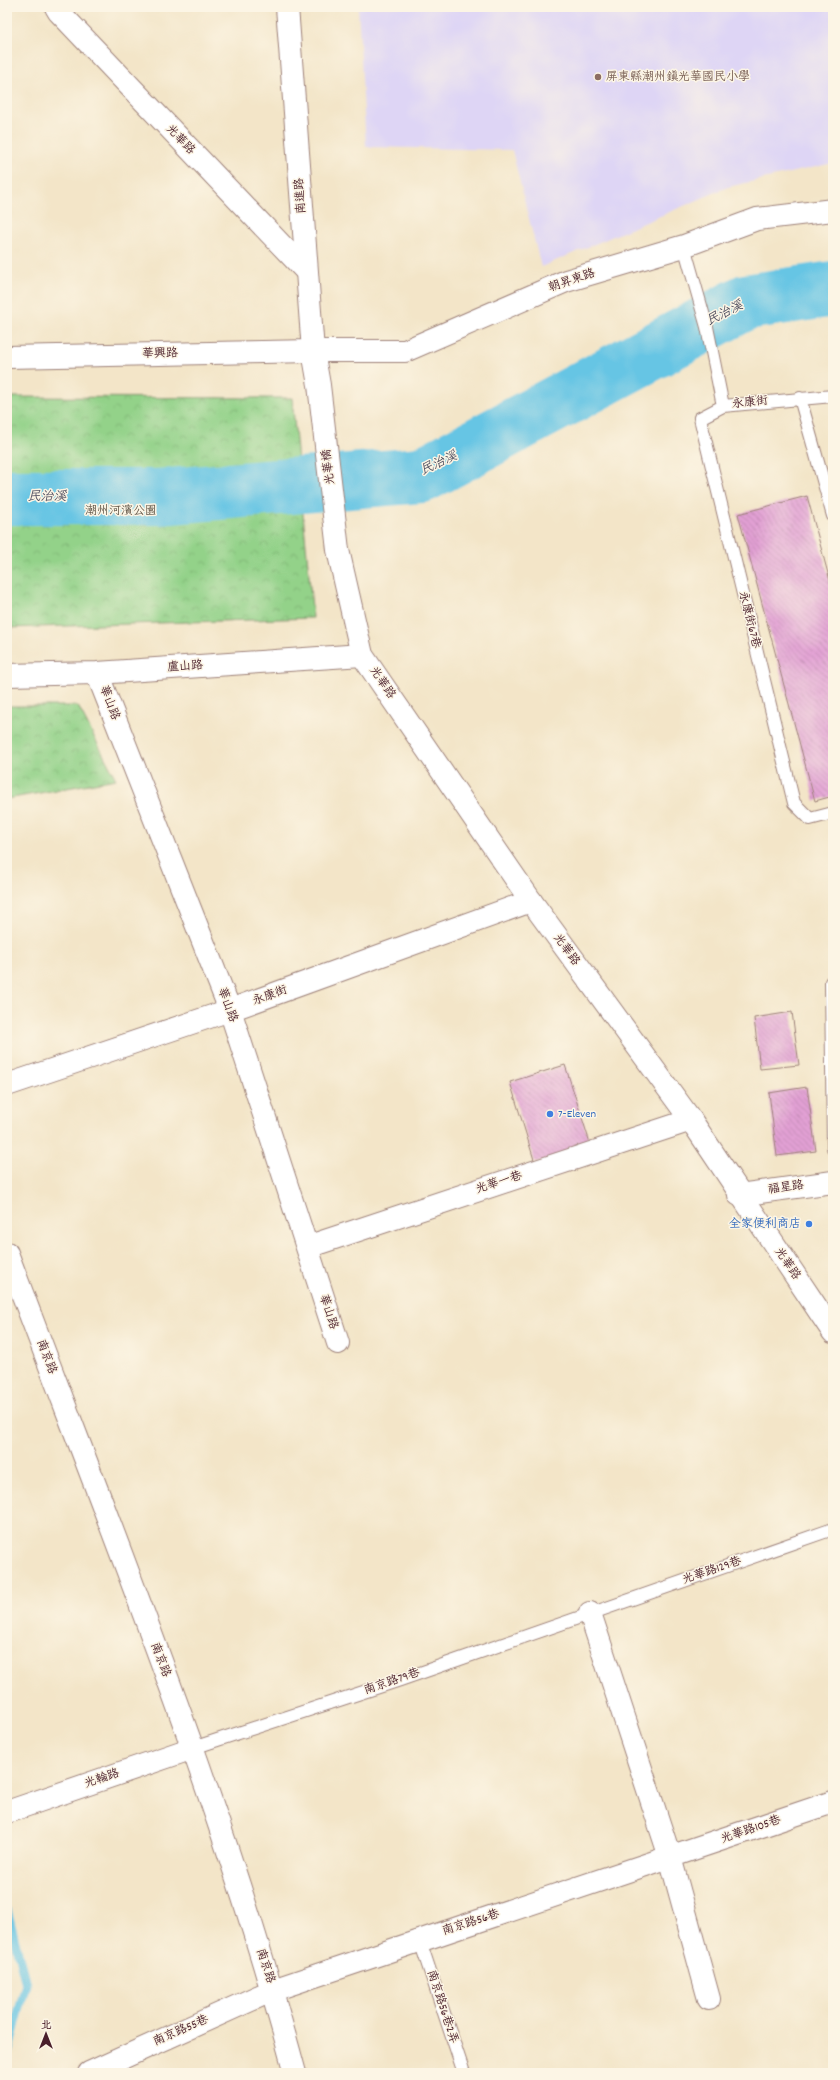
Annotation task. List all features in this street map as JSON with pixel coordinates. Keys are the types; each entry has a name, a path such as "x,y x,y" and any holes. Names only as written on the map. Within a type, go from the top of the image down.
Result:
{"street":[{"name":"光華路","path":"56,7 59,12 306,271"},
{"name":"南進路","path":"287,7 306,271 319,385"},
{"name":"朝昇東路","path":"314,351 405,351 566,281 684,246 756,219 833,210"},
{"name":"華興路","path":"7,357 314,351"},
{"name":"光華橋","path":"319,385 338,550"},
{"name":"光華路","path":"338,550 362,655 531,901 691,1120 739,1194 833,1332"},
{"name":"盧山路","path":"7,676 97,672 362,655"},
{"name":"華山路","path":"97,672 230,1010 338,1344"},
{"name":"永康街","path":"7,1085 230,1010 531,901"},
{"name":"光華一巷","path":"307,1247 691,1120"},
{"name":"福星路","path":"739,1194 833,1182"},
{"name":"南京路","path":"7,1253 193,1748 273,1990 295,2073"},
{"path":"590,1613 670,1857 709,1999"},
{"name":"光輪路","path":"9,1811 193,1748"},
{"name":"光華路105巷","path":"670,1857 833,1802"},
{"name":"南京路56巷","path":"273,1990 670,1857"},
{"name":"南京路55巷","path":"89,2073 273,1990"}],"lane":[{"name":"永康街","path":"684,246 707,327 723,406 833,396"},
{"path":"800,398 833,516"},
{"name":"永康街67巷","path":"723,406 700,418 794,803 810,819 833,813"},
{"path":"831,982 833,1148"},
{"name":"光華路129巷","path":"590,1613 833,1529"},
{"name":"南京路79巷","path":"193,1748 400,1680 590,1613"},
{"name":"南京路56巷2弄","path":"420,1940 464,2073"}],"shaded area":[{"name":"屏東縣潮州鎮光華國民小學","path":"358,7 833,7 833,163 728,187 541,267 512,150 366,147"}],"green space":[{"name":"潮州河濱公園","path":"7,397 292,398 313,618 7,628"},
{"path":"7,706 78,706 116,779 7,799"}],"building":[{"path":"807,496 833,592 833,796 815,801 738,514"},
{"path":"792,1012 799,1065 760,1069 754,1018"},
{"name":"7-Eleven","path":"565,1065 591,1146 535,1163 510,1082"},
{"path":"807,1087 816,1151 777,1156 769,1093"}],"waterway":[{"name":"民治溪","path":"7,497 158,497 422,475 746,302 833,289"},
{"path":"7,1910 26,1984 7,2057"}],"place":[{"name":"屏東縣潮州鎮光華國民小學","path":"598,77"},
{"name":"7-Eleven","path":"550,1114"},
{"name":"全家便利商店","path":"809,1224"}]}
